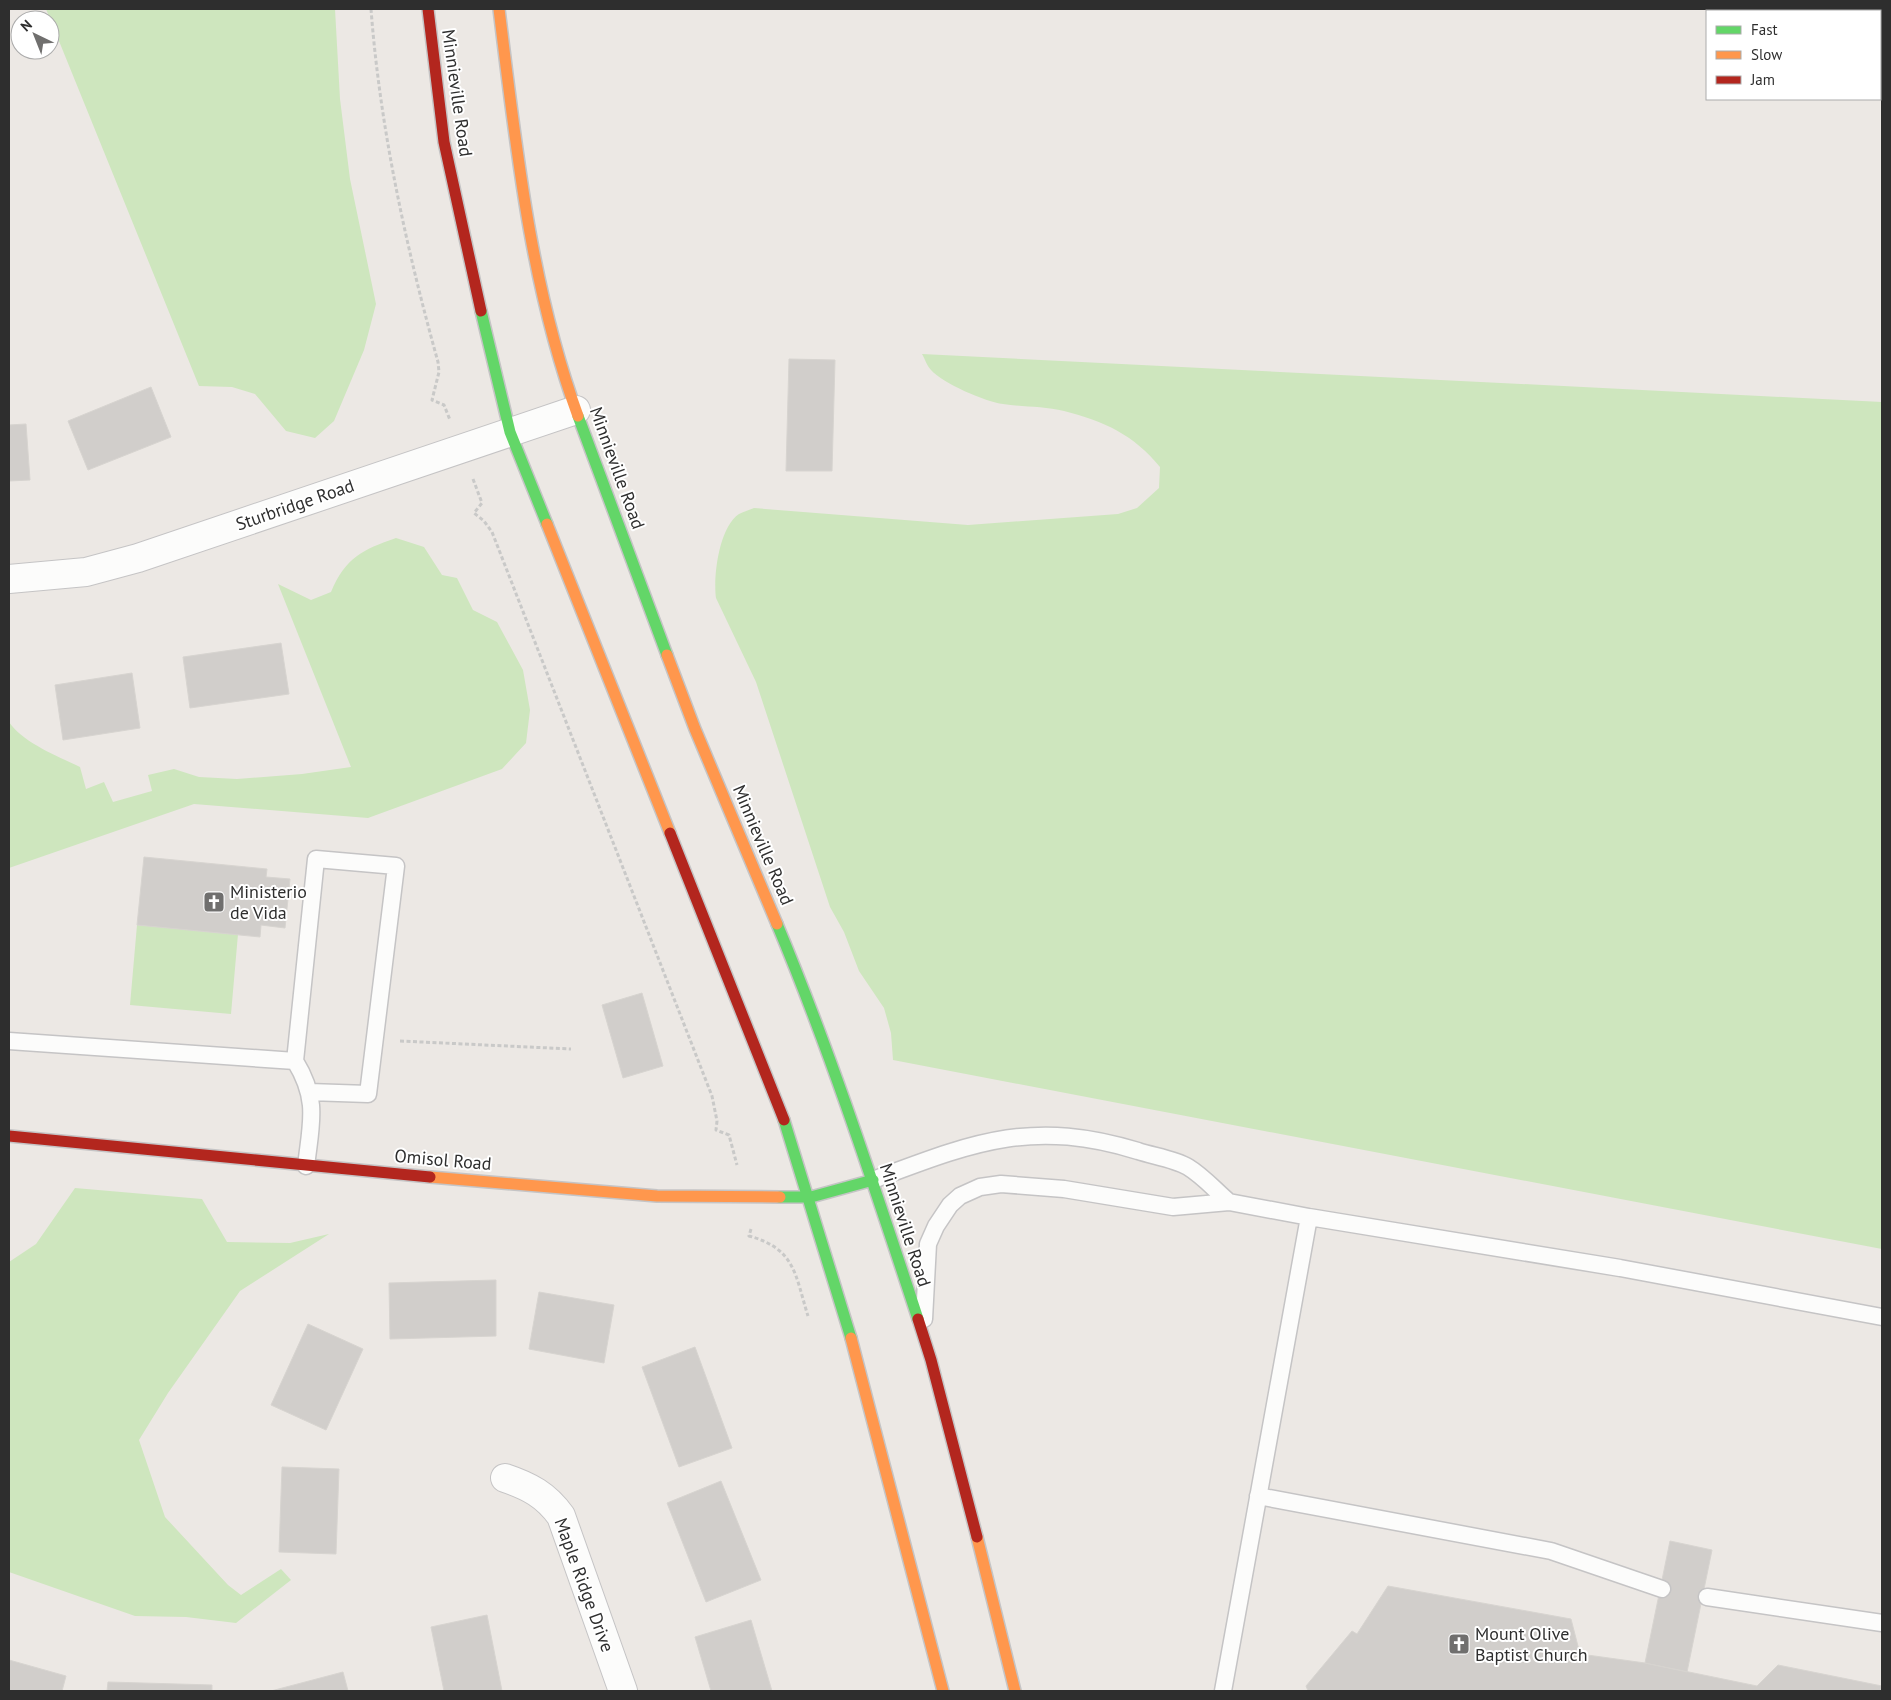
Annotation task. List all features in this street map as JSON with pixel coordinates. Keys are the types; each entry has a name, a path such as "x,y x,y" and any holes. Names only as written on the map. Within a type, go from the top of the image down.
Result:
{"main road":[{"name":"Minnieville Road","path":"428,9 444,142 489,350 510,432 774,1091 811,1197 897,1503 943,1691"},
{"name":"Minnieville Road","path":"499,9 518,161 531,241 552,335 576,410 695,729 807,996 872,1180 923,1338 1006,1647 1015,1691"},
{"name":"Omisol Road","path":"9,1136 306,1166 657,1196 811,1197 872,1180"}],"street":[{"name":"Sturbridge Road","path":"9,579 86,572 138,558 576,410"},
{"name":"Maple Ridge Drive","path":"505,1478 528,1486 550,1501 561,1516 623,1691"}],"lane":[{"path":"306,1166 313,1107 309,1092 306,1079 295,1061 316,859 396,866 368,1094 309,1092"},
{"path":"9,1041 295,1061"},
{"path":"872,1180 968,1146 1025,1135 1045,1135 1098,1141 1188,1167 1229,1202"},
{"path":"923,1338 931,1234 950,1205 970,1190 1001,1184 1096,1193 1173,1207 1229,1202 1620,1268 1882,1317"},
{"path":"1222,1691 1309,1217"},
{"path":"1258,1496 1551,1551 1662,1589"},
{"path":"1707,1597 1882,1622"}],"path":[{"path":"371,9 394,176 418,290 438,362 439,372 432,400 444,404"},
{"path":"482,503 474,513 484,521 492,532 712,1096 717,1121 716,1130 729,1135"},
{"path":"374,1040 571,1049"},
{"path":"752,1222 750,1236 770,1242 790,1262 811,1324"}],"green space":[{"path":"335,9 340,99 350,179 376,304 364,350 334,421 315,438 286,431 255,394 232,387 199,386 60,43 60,10 46,10"},
{"path":"922,354 1882,402 1882,1249 893,1060 891,1033 884,1008 859,971 844,932 830,907 756,682 716,598 717,566 722,541 732,520 739,514 754,508 968,525 1118,514 1137,508 1159,488 1160,467 1140,446 1129,438 1092,419 1056,409 995,402 965,391 944,381 937,375 930,368"},
{"path":"396,538 424,547 442,575 457,578 473,610 497,622 523,670 530,710 526,743 502,769 368,818 194,804 9,868 9,722 32,742 80,767 86,789 104,782 113,802 152,791 148,775 174,769 199,777 237,779 302,774 351,767 278,584 311,600 331,592 343,570 356,556"},
{"path":"137,925 238,934 231,1014 130,1005"},
{"path":"75,1188 202,1199 227,1242 290,1243 329,1234 240,1291 168,1393 139,1440 165,1517 228,1585 241,1595 281,1569 291,1580 236,1623 186,1617 135,1616 9,1572 9,1262 36,1244"}],"building":[{"path":"789,359 835,360 832,471 786,471"},
{"path":"151,387 171,437 88,470 68,421"},
{"path":"26,424 30,480 9,481 9,425"},
{"path":"281,643 289,694 190,708 183,657"},
{"path":"132,673 140,728 63,740 55,685"},
{"name":"Ministerio de Vida","path":"144,857 267,869 266,877 290,879 285,928 261,925 260,937 137,925"},
{"path":"642,993 663,1066 623,1078 602,1005"},
{"path":"496,1280 496,1336 390,1339 389,1283"},
{"path":"539,1292 614,1305 604,1363 529,1349"},
{"path":"308,1324 363,1349 326,1430 271,1405"},
{"path":"695,1347 732,1448 679,1467 642,1367"},
{"path":"282,1467 339,1469 336,1554 279,1552"},
{"path":"721,1481 761,1580 706,1602 667,1503"},
{"path":"1670,1541 1712,1550 1687,1672 1645,1663"},
{"name":"Mount Olive Baptist Church","path":"1388,1586 1571,1619 1580,1654 1645,1663 1757,1686 1778,1665 1882,1686 1882,1691 1308,1691 1306,1686 1352,1631 1357,1634"},
{"path":"487,1615 502,1691 444,1691 431,1627"},
{"path":"751,1620 772,1691 711,1691 695,1637"},
{"path":"9,1660 66,1676 62,1691 9,1691"},
{"path":"343,1672 348,1691 271,1691"},
{"path":"108,1682 212,1685 212,1691 107,1691"}],"traffic: fast":[{"path":"481,311 510,432 547,524"},
{"path":"578,416 667,655"},
{"path":"777,924 834,1071 918,1319"},
{"path":"784,1120 851,1338"},
{"path":"780,1197 811,1197 873,1180"}],"traffic: slow":[{"path":"499,9 519,163 536,266 562,367 578,416"},
{"path":"547,524 670,833"},
{"path":"667,655 695,729 777,924"},
{"path":"430,1177 657,1196 780,1197"},
{"path":"851,1338 943,1691"},
{"path":"977,1537 1015,1691"}],"traffic: jam":[{"path":"428,9 444,142 481,311"},
{"path":"670,833 784,1120"},
{"path":"9,1136 430,1177"},
{"path":"918,1319 931,1360 977,1537"}],"place":[{"name":"Ministerio de Vida","path":"214,902"},
{"name":"Mount Olive Baptist Church","path":"1459,1644"}]}
